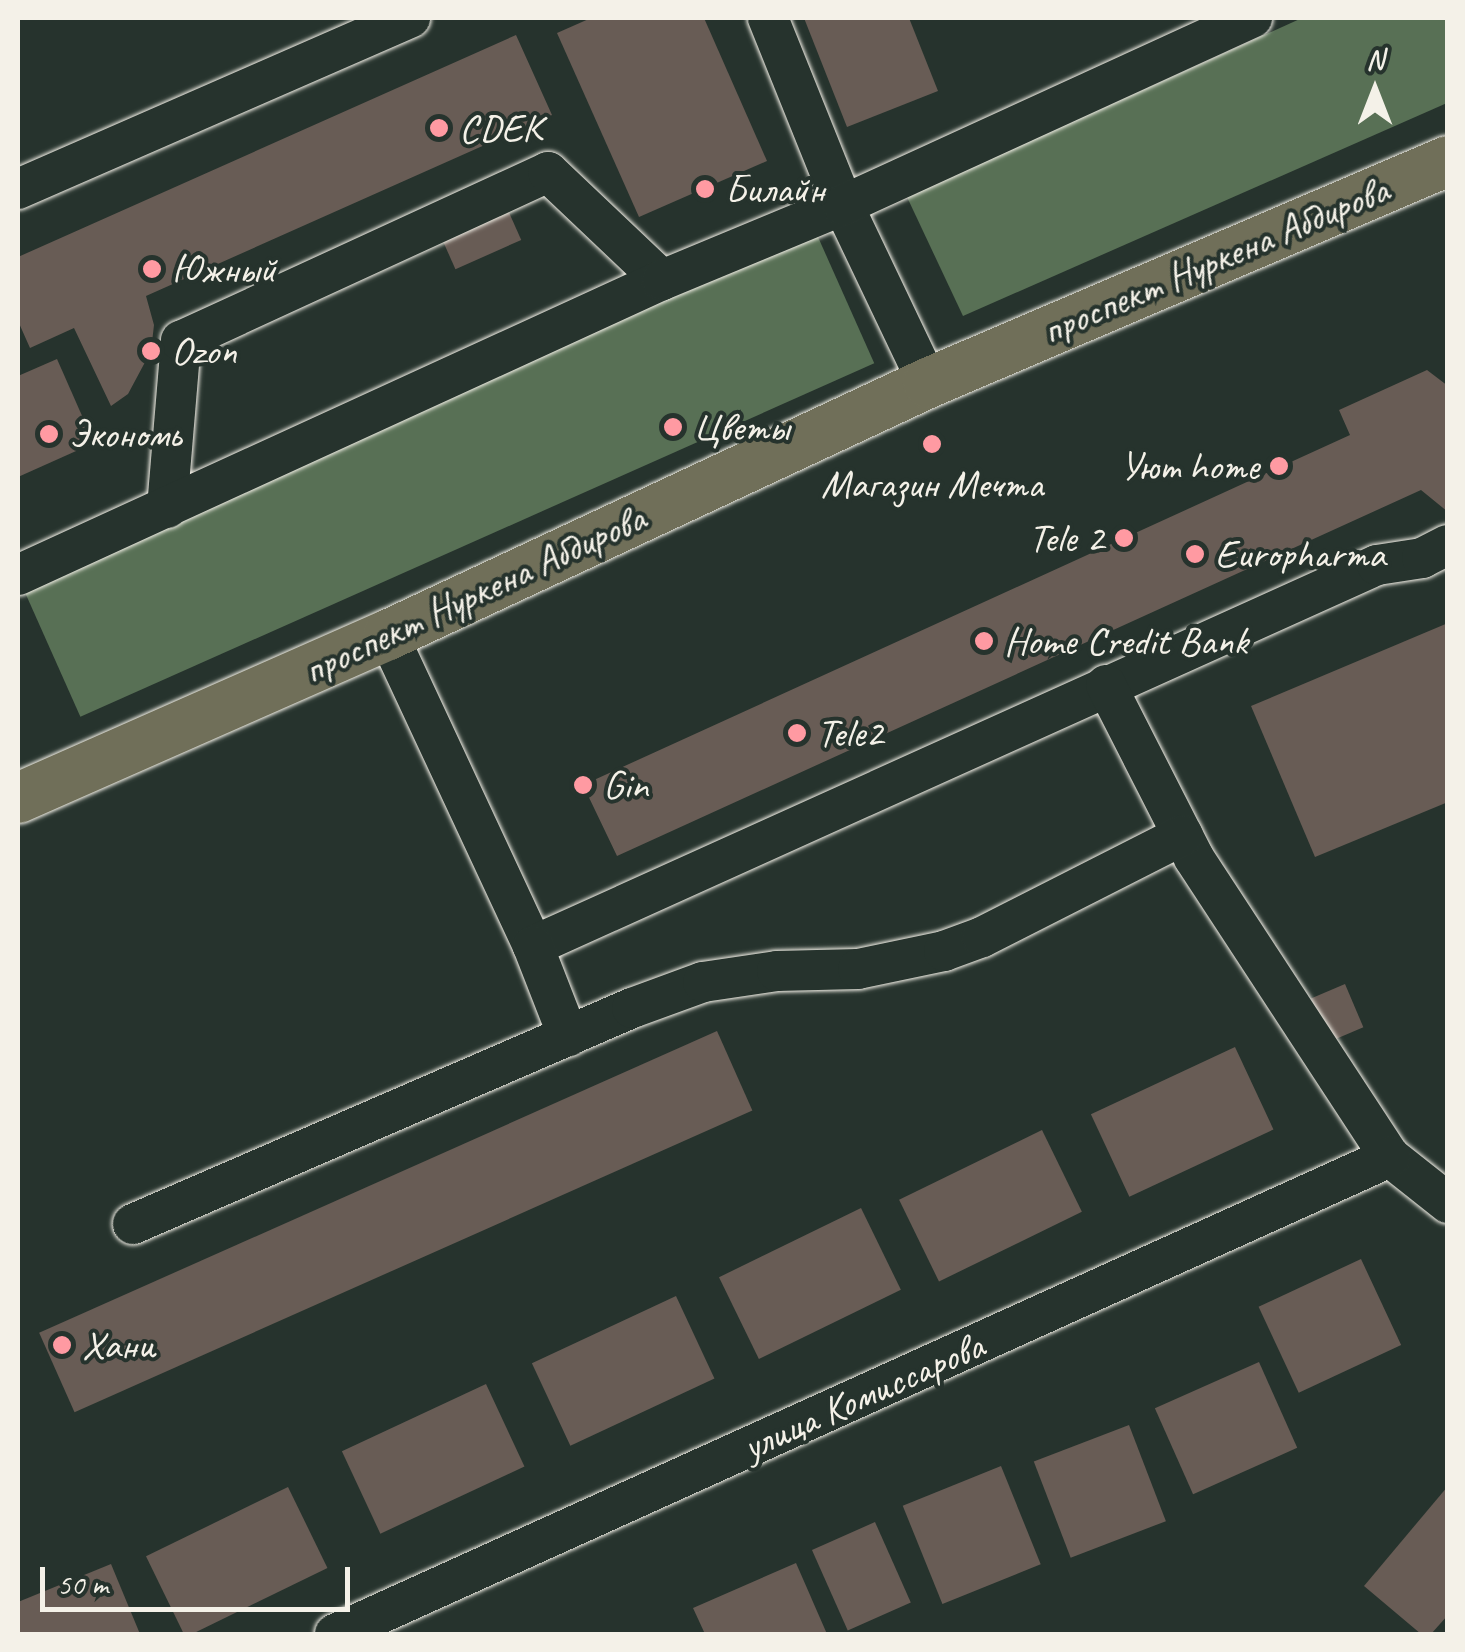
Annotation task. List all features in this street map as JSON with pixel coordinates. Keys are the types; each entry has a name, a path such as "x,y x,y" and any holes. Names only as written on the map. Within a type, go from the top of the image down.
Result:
{"main road":[{"name":"проспект Нуркена Абдирова","path":"18,798 388,635 928,383 1448,161"}],"street":[{"path":"18,190 410,18"},
{"path":"768,18 844,205 928,383"},
{"path":"18,575 662,280 844,205 1252,18"},
{"path":"167,508 182,340 548,172 662,280"},
{"path":"533,946 1376,565 1422,558 1448,545"},
{"path":"388,635 533,946 568,1036"},
{"path":"1106,685 1183,835 1390,1156 1448,1203"},
{"path":"133,1224 568,1036 703,982 777,970 858,968 944,951 982,938 1183,835"},
{"name":"улица Комиссарова","path":"335,1634 1390,1156"}],"green space":[{"path":"1302,18 1447,18 1447,103 963,316 907,197"},
{"path":"810,219 874,363 80,717 18,572"}],"building":[{"path":"591,18 704,18 767,161 639,217 557,33"},
{"path":"804,18 909,18 938,91 847,127"},
{"path":"516,35 552,115 146,296 154,325 151,351 128,394 111,406 74,328 30,348 18,321 18,257"},
{"path":"507,208 521,240 455,269 441,237"},
{"path":"57,359 94,443 18,477 18,376"},
{"path":"1427,370 1448,386 1448,512 1421,490 617,856 583,785 1350,435 1339,410"},
{"path":"1448,623 1448,802 1315,857 1251,706"},
{"path":"1345,984 1363,1027 1329,1042 1311,998"},
{"path":"717,1031 752,1110 75,1412 39,1333"},
{"path":"1235,1047 1273,1129 1129,1197 1091,1114"},
{"path":"1042,1130 1082,1212 939,1281 899,1200"},
{"path":"861,1208 901,1290 759,1359 719,1277"},
{"path":"1361,1259 1401,1345 1299,1393 1259,1307"},
{"path":"676,1296 714,1378 570,1446 532,1363"},
{"path":"1259,1362 1297,1448 1193,1494 1155,1408"},
{"path":"486,1384 524,1466 380,1534 342,1451"},
{"path":"1129,1425 1166,1521 1071,1558 1034,1462"},
{"path":"1001,1466 1041,1564 942,1604 903,1506"},
{"path":"1448,1486 1448,1615 1431,1634 1421,1634 1364,1586"},
{"path":"288,1487 327,1568 192,1634 184,1634 146,1556"},
{"path":"875,1522 911,1602 848,1630 812,1550"},
{"path":"796,1563 827,1634 705,1634 693,1608"},
{"path":"111,1564 140,1634 18,1634 18,1602"}],"place":[{"name":"CDEK","path":"439,128"},
{"name":"Билайн","path":"705,189"},
{"name":"Южный","path":"152,269"},
{"name":"Ozon","path":"151,351"},
{"name":"Цветы","path":"673,427"},
{"name":"Экономь","path":"49,434"},
{"name":"Магазин Мечта","path":"932,444"},
{"name":"Уют home","path":"1279,466"},
{"name":"Tele 2","path":"1124,538"},
{"name":"Europharma","path":"1195,554"},
{"name":"Home Credit Bank","path":"984,641"},
{"name":"Tele2","path":"797,733"},
{"name":"Gin","path":"583,785"},
{"name":"Хани","path":"62,1345"}]}
